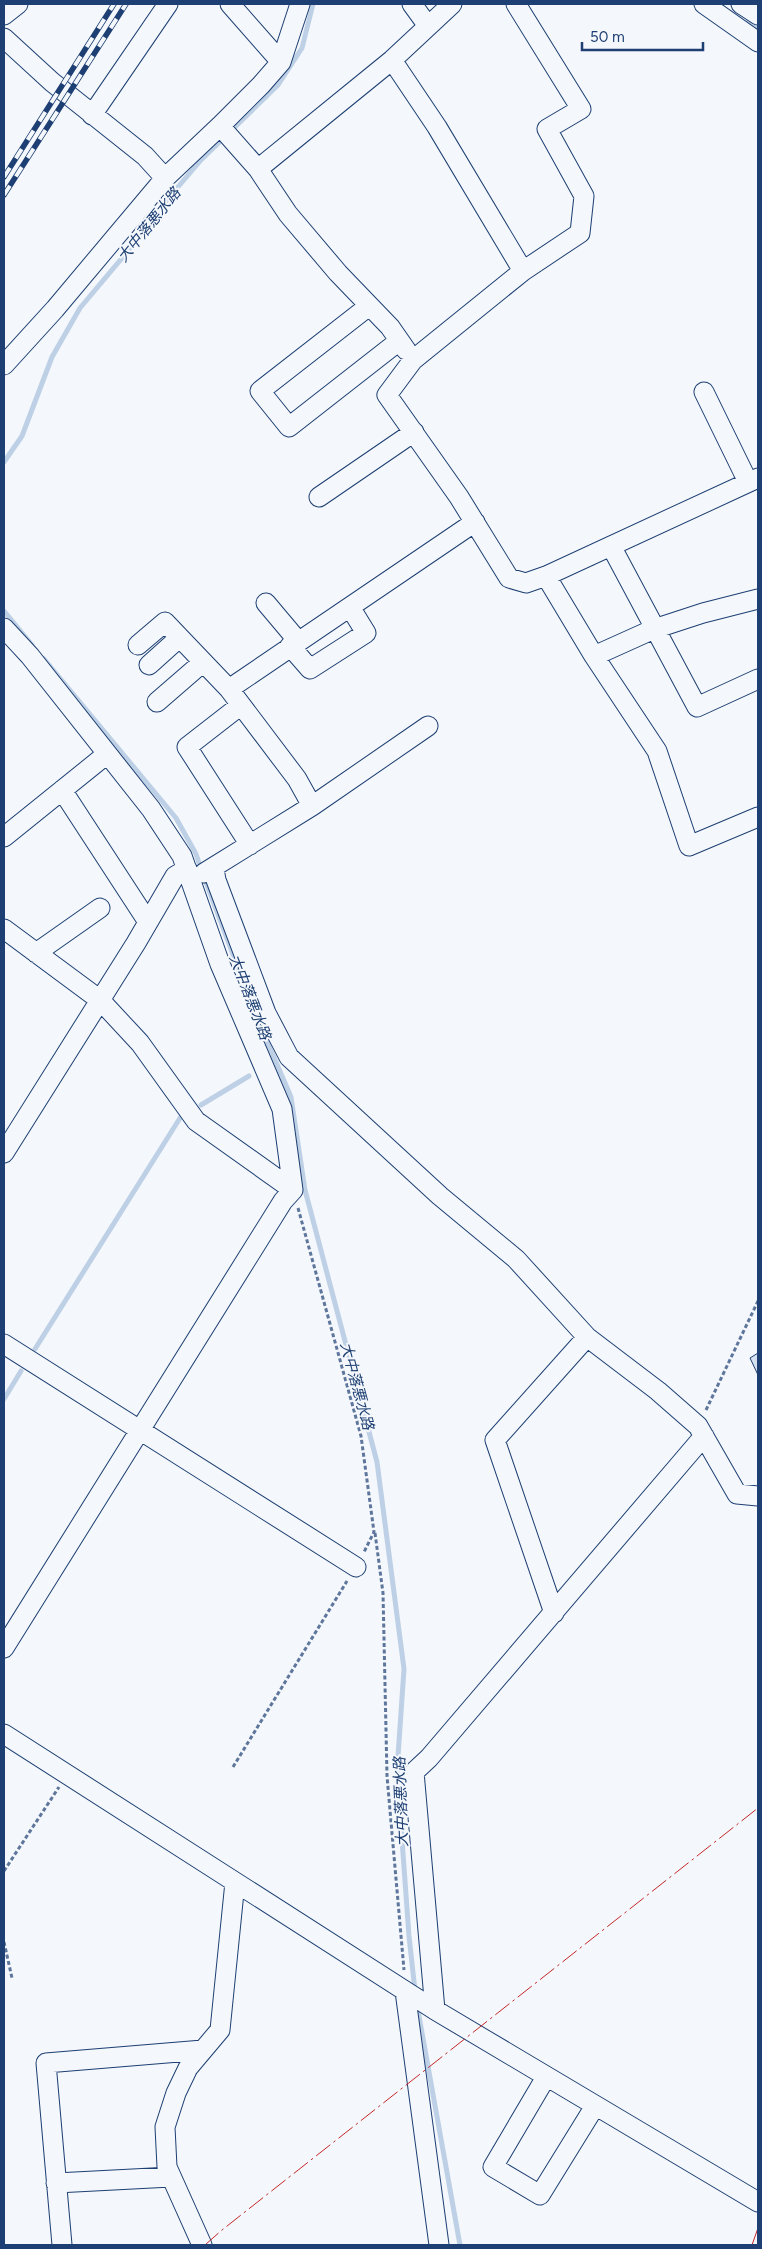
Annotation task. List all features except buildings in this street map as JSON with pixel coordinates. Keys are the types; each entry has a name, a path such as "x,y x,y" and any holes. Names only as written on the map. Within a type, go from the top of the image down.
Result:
{"street":[{"path":"4,15 18,4"},
{"path":"92,115 168,4"},
{"path":"230,4 281,62"},
{"path":"4,365 55,309 165,178 221,127 281,62 300,4"},
{"path":"412,4 428,26"},
{"path":"258,169 392,60 452,4"},
{"path":"516,4 581,109 547,129 584,196 580,233 523,271 413,360 387,395 475,522 509,578 526,583 546,576 753,480 704,392"},
{"path":"704,4 758,42"},
{"path":"740,4 758,15"},
{"path":"4,38 92,115 145,156 165,178"},
{"path":"392,60 437,127 523,271"},
{"path":"221,127 258,169 288,214 338,273 400,341 413,360"},
{"path":"369,306 260,391 290,428 400,341"},
{"path":"320,497 414,432"},
{"path":"229,689 475,522"},
{"path":"611,546 697,707 758,679"},
{"path":"546,576 594,656 656,751 688,846 758,817"},
{"path":"594,656 654,629 703,613 758,600"},
{"path":"266,603 310,669 366,633 350,607"},
{"path":"138,645 165,622 241,704 297,779 312,806"},
{"path":"4,628 30,656 151,808 182,856 200,872 216,880 266,1014 289,1056 440,1196 516,1259 587,1337 658,1391 701,1431 738,1494 755,1501"},
{"path":"149,665 180,638"},
{"path":"157,702 202,663"},
{"path":"241,704 187,747 250,845"},
{"path":"4,1153 175,876 200,872 250,845 312,806 428,726"},
{"path":"4,837 107,754"},
{"path":"62,790 148,922"},
{"path":"200,872 220,964 282,1109 293,1190"},
{"path":"36,953 100,908"},
{"path":"4,930 100,1000 140,1043 196,1121 293,1190"},
{"path":"4,1648 283,1201 293,1190"},
{"path":"554,1613 495,1440 587,1337"},
{"path":"4,1344 356,1567"},
{"path":"430,2007 414,1772 429,1758 554,1613 701,1431"},
{"path":"4,1734 430,2007 758,2202"},
{"path":"202,2245 167,2167 165,2127 176,2093 188,2068 220,2030 235,1882"},
{"path":"405,1990 439,2245"},
{"path":"62,2245 46,2063 203,2050"},
{"path":"546,2077 493,2167 540,2195 595,2106"},
{"path":"56,2183 171,2176"}],"path":[{"path":"293,1190 361,1436 383,1593 387,1776 405,1990"},
{"path":"701,1431 758,1301"},
{"path":"234,1767 356,1567 374,1532"},
{"path":"4,1870 68,1774"},
{"path":"4,1942 12,1978"}],"waterway":[{"name":"大中落悪水路","path":"4,462 22,436 52,357 80,308 201,160 278,85 302,48 313,4"},
{"path":"749,20 758,27"},
{"name":"大中落悪水路","path":"4,611 32,645"},
{"name":"大中落悪水路","path":"44,659 176,818 196,854 201,869"},
{"name":"大中落悪水路","path":"204,877 254,1011 291,1097 305,1190 377,1462 404,1669 397,1771 415,1991"},
{"path":"201,1105 249,1076"},
{"path":"35,1349 180,1118"},
{"path":"4,1399 21,1371"},
{"name":"大中落悪水路","path":"417,2005 460,2245"}],"railway":[{"path":"4,177 114,4"},
{"path":"4,195 126,4"}],"power":[{"path":"205,2245 758,1808"},
{"path":"752,2245 758,2228"}]}
